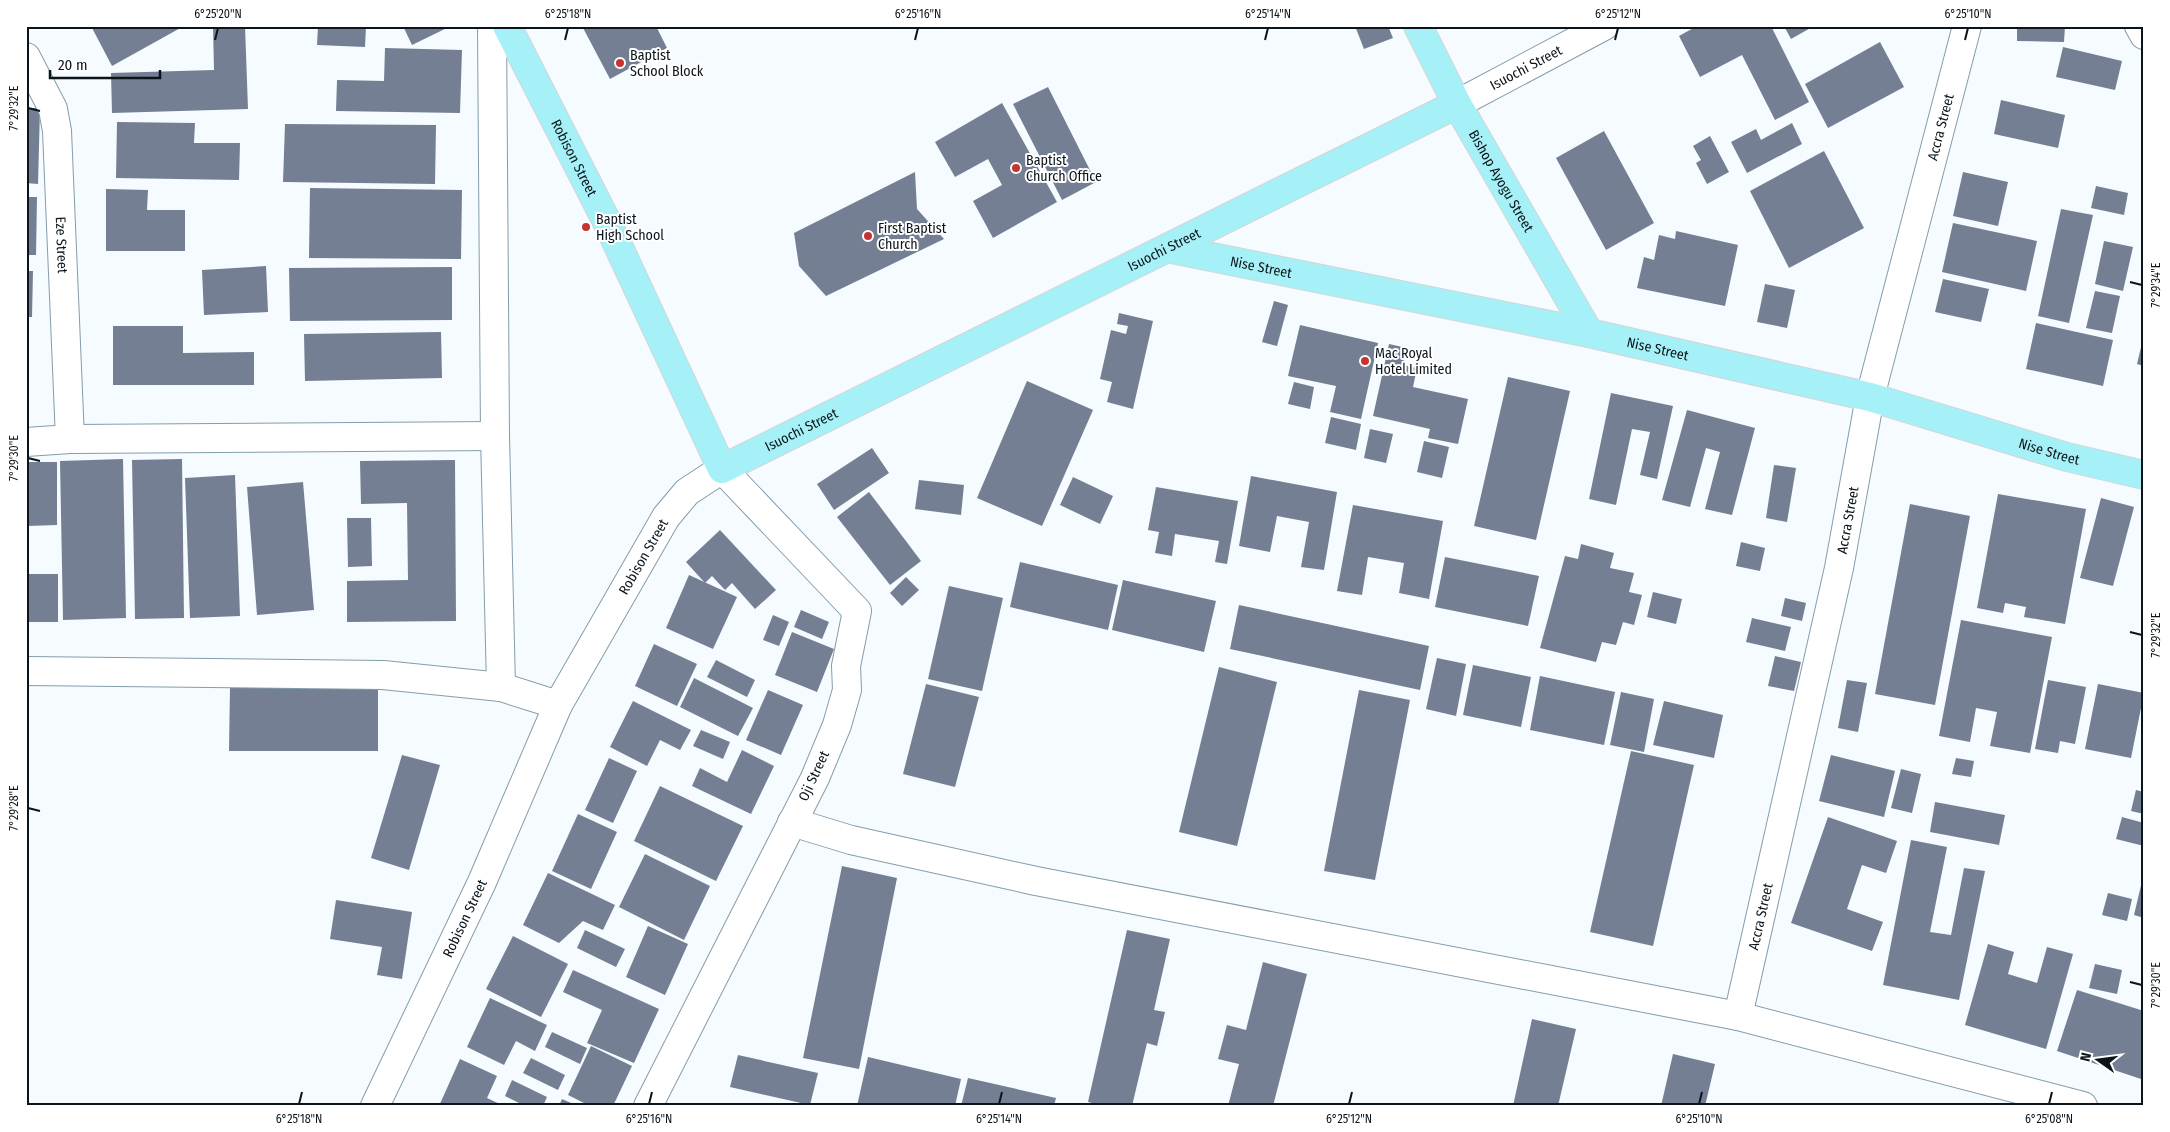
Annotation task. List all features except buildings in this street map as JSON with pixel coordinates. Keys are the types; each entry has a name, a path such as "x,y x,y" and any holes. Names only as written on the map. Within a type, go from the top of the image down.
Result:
{"main road":[{"name":"Robison Street","path":"507,26 608,224 722,469"},
{"name":"Bishop Ayogu Street","path":"1418,26 1457,104 1589,333"},
{"name":"Isuochi Street","path":"722,469 1457,104"},
{"name":"Nise Street","path":"1166,248 1589,333 1870,397 2067,457 2144,474"}],"street":[{"path":"492,26 495,436 501,687"},
{"name":"Isuochi Street","path":"1457,104 1604,26"},
{"name":"Accra Street","path":"1738,1016 1839,568 1870,397 1967,26"},
{"path":"2140,26 2144,35"},
{"name":"Eze Street","path":"26,57 53,109 57,131 70,439"},
{"path":"26,442 70,439 495,436"},
{"name":"Robison Street","path":"375,1106 482,882 558,705 666,517 687,492 722,469"},
{"name":"Oji Street","path":"648,1106 815,778 837,725 847,690 846,666 857,611 722,469"},
{"path":"26,671 383,676 501,687 558,705"},
{"path":"792,822 851,840 1046,883 1738,1016 2083,1106"}],"place":[{"name":"Baptist School Block","path":"620,63"},
{"name":"Baptist Church Office","path":"1016,168"},
{"name":"Baptist High School","path":"586,227"},
{"name":"First Baptist Church","path":"868,236"},
{"name":"Mac Royal Hotel Limited","path":"1365,361"}]}
